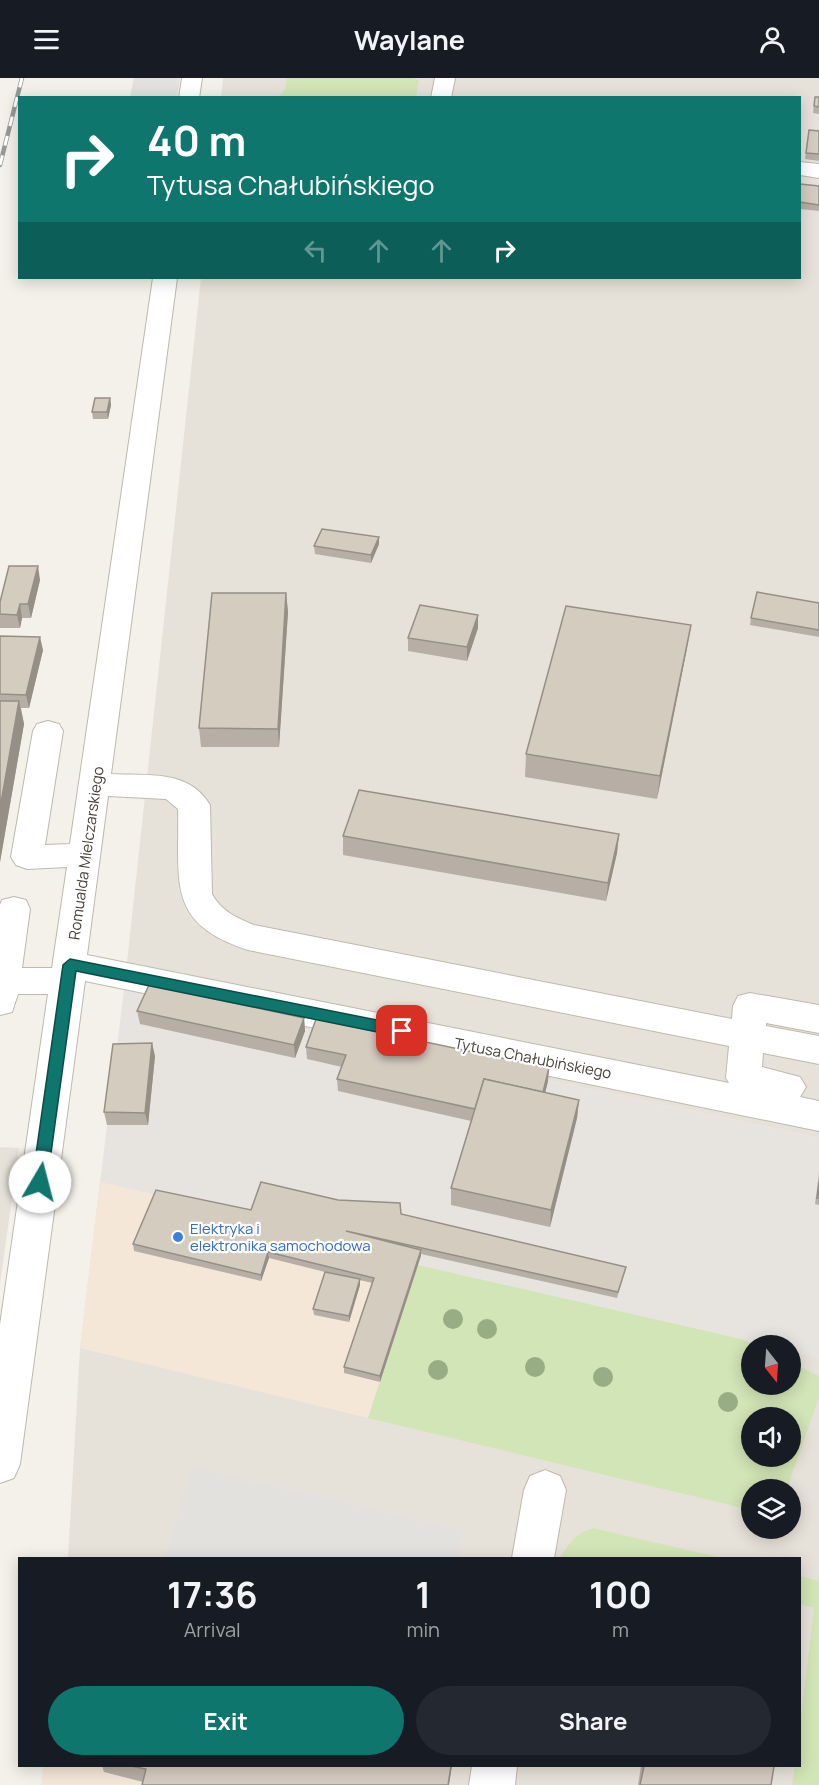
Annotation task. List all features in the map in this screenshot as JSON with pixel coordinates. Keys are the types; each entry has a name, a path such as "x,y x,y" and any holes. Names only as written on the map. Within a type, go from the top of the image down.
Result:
{"street":[{"path":"189,96 192,78"},
{"path":"801,169 819,171"},
{"name":"Romualda Mielczarskiego","path":"0,1464 165,279"},
{"path":"48,731 27,857 85,855"},
{"path":"96,784 174,788 194,805 196,894 206,913 223,926 248,937 819,1050"},
{"path":"2,992 14,909"},
{"name":"Tytusa Chałubińskiego","path":"2,992 69,973 819,1116"},
{"path":"819,1019 750,1006 744,1078 819,1093"},
{"path":"533,1557 545,1490"},
{"path":"492,1785 495,1767"}],"shaded area":[{"path":"134,78 180,78 177,96 130,96"},
{"path":"223,78 819,78 819,1138 124,990 201,279 801,279 801,96 221,96"},
{"path":"124,990 819,1138 819,1357 801,1353 801,1335 741,1335 741,1339 419,1265 421,1256 100,1182"},
{"path":"0,1147 19,1148 0,1284"},
{"path":"100,1182 419,1265 741,1339 741,1395 801,1395 801,1353 819,1357 819,1785 449,1785 452,1767 801,1767 801,1557 68,1557 80,1348"},
{"path":"100,1182 421,1256 368,1418 80,1348"},
{"path":"192,1467 465,1531 458,1557 164,1557"},
{"path":"43,1767 452,1767 449,1785 41,1785"}],"green space":[{"path":"287,78 412,78 419,80 416,96 279,96 285,89"},
{"path":"418,1265 741,1339 741,1395 801,1395 801,1367 819,1376 819,1397 801,1449 801,1407 741,1407 741,1467 795,1467 790,1479 741,1479 741,1508 368,1418"},
{"path":"593,1528 718,1557 561,1557 574,1539"},
{"path":"801,1576 819,1581 819,1785 792,1785 795,1767 801,1767 801,1718 814,1608 801,1604"}],"building":[{"path":"815,97 819,97 819,107 814,106"},
{"path":"809,130 819,131 819,154 806,153"},
{"path":"801,184 819,186 819,205 801,202"},
{"path":"95,398 110,398 107,412 92,412"},
{"path":"322,529 379,537 371,555 314,546"},
{"path":"9,566 38,566 28,604 20,604 17,615 0,614 0,602"},
{"path":"757,592 819,603 819,630 751,618"},
{"path":"212,593 286,593 278,729 199,728"},
{"path":"420,605 478,615 467,647 408,638"},
{"path":"566,606 691,625 660,776 526,754"},
{"path":"0,636 40,637 26,695 0,694"},
{"path":"0,701 19,701 0,808"},
{"path":"359,790 619,834 608,883 343,836"},
{"path":"149,985 304,1018 294,1045 137,1011"},
{"path":"316,1019 549,1068 543,1092 484,1079 475,1109 337,1079 346,1055 306,1047"},
{"path":"152,1043 145,1113 104,1112 113,1044"},
{"path":"484,1079 579,1100 551,1210 451,1188"},
{"path":"261,1182 338,1200 400,1203 401,1214 626,1267 618,1292 346,1231 421,1250 380,1376 344,1367 374,1278 268,1252 261,1275 133,1244 156,1190 251,1210"},
{"path":"325,1272 360,1279 349,1316 313,1309"},
{"path":"136,1767 451,1767 448,1785 142,1785 146,1769"},
{"path":"644,1767 774,1767 771,1785 640,1785"}],"railway":[{"path":"0,165 22,78"}],"place":[{"name":"Elektryka i elektronika samochodowa","path":"178,1237"}],"route":[{"path":"40,1182 70,965 402,1031"}]}
